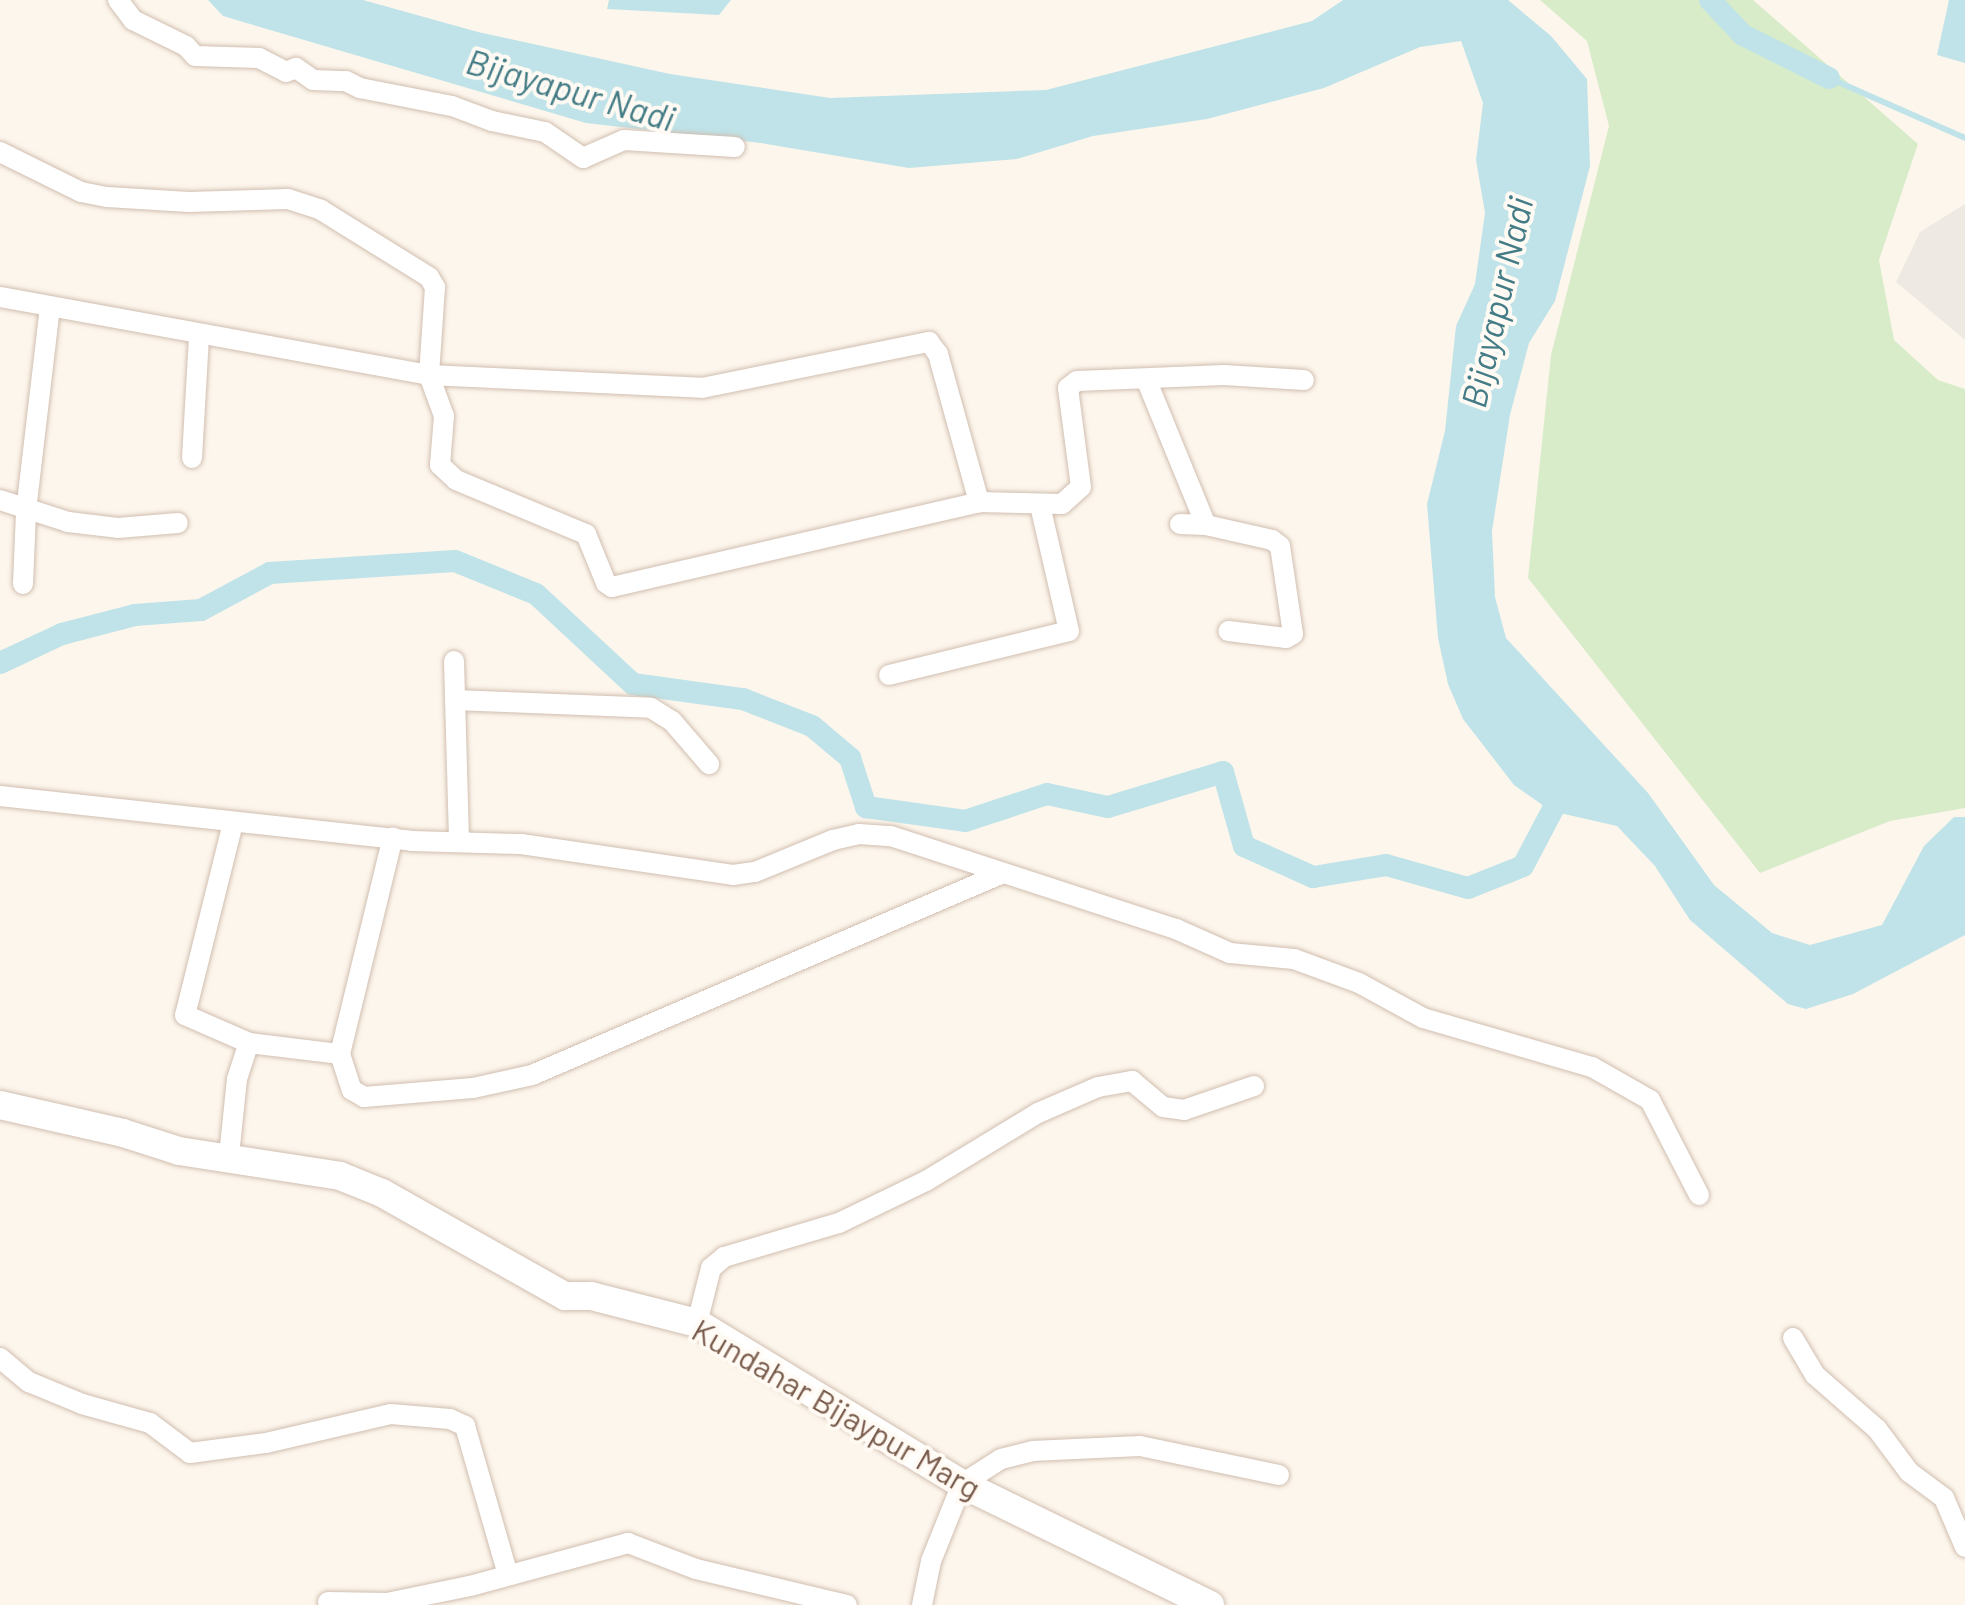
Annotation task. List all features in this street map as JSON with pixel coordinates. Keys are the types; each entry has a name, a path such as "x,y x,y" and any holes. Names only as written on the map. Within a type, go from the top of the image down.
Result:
{"main road":[{"name":"Kundahar Bijaypur Marg","path":"0,1104 123,1132 179,1151 340,1176 382,1193 564,1296 590,1296 697,1322 962,1484 1210,1605"}],"street":[{"path":"118,0 141,26 186,46 195,56 259,58 286,72 296,68 313,80 346,81 360,88 452,106 492,121 545,132 583,158 624,140 736,147"},
{"path":"0,152 81,192 107,197 189,202 288,199 320,210 430,277 435,286 430,375 444,416 440,465 446,476 586,534 606,582 612,586 979,502 1062,504 1081,487 1068,388 1077,380 1224,376 1304,380"},
{"path":"0,297 430,375 702,388 930,342 938,354 979,502"},
{"path":"23,584 26,511 50,307"},
{"path":"192,458 199,336"},
{"path":"1146,380 1206,526"},
{"path":"0,500 26,511 118,528 178,524"},
{"path":"889,676 1069,631 1040,505"},
{"path":"1180,524 1272,540 1280,546 1293,634 1286,638 1228,631"},
{"path":"454,661 459,842"},
{"path":"455,700 651,708 672,721 709,764"},
{"path":"0,796 232,823 596,853 733,875 756,872 860,834 891,836 1176,929 1230,954 1294,959 1359,983 1423,1018 1592,1067 1650,1100 1699,1195"},
{"path":"232,823 185,1015 249,1043 340,1054"},
{"path":"392,837 340,1054 352,1090 364,1097 472,1088 532,1075 935,906 1001,874"},
{"path":"229,1156 237,1079 249,1043"},
{"path":"697,1322 711,1268 724,1256 839,1223 926,1180 1038,1112 1098,1087 1132,1080 1163,1108 1184,1110 1254,1086"},
{"path":"1793,1338 1816,1375 1878,1430 1909,1472 1944,1498 1965,1547"},
{"path":"0,1358 29,1382 82,1404 150,1423 190,1453 266,1443 391,1414 450,1419 465,1426 508,1576"},
{"path":"922,1605 930,1561 962,1484 1001,1460 1032,1450 1140,1446 1279,1475"},
{"path":"328,1602 387,1603 508,1576 628,1543 696,1569 808,1600 846,1605"}],"shaded area":[{"path":"1965,204 1965,340 1896,282 1920,232"}],"green space":[{"path":"1540,0 1753,0 1918,144 1879,260 1894,340 1938,380 1965,389 1965,808 1890,821 1760,873 1528,578 1551,355 1609,126 1587,41"}],"water":[{"name":"Bijayapur Nadi","path":"208,0 363,0 478,32 670,74 830,98 1046,90 1312,21 1343,0 1508,0 1551,36 1587,79 1590,166 1555,301 1529,343 1510,415 1492,531 1495,597 1506,638 1648,793 1714,885 1772,933 1810,945 1882,925 1924,846 1954,817 1965,817 1965,935 1853,994 1806,1009 1788,1004 1690,920 1655,866 1617,826 1551,811 1514,785 1463,719 1448,684 1438,638 1427,504 1445,431 1456,326 1475,284 1485,213 1476,160 1483,103 1461,41 1420,47 1324,88 1207,119 1093,136 1017,159 909,168 761,143 586,123 223,16"},
{"path":"609,0 731,0 719,15 607,9"},
{"path":"1949,0 1965,0 1965,63 1937,55"}],"waterway":[{"path":"1710,0 1743,35 1829,78"},
{"path":"1829,78 1965,138"},
{"path":"0,663 62,634 135,615 201,610 270,573 455,561 536,594 633,684 743,699 812,726 850,758 866,807 965,821 1047,794 1108,807 1223,772 1244,846 1313,877 1386,865 1468,888 1523,866 1562,792 1570,797"}]}
